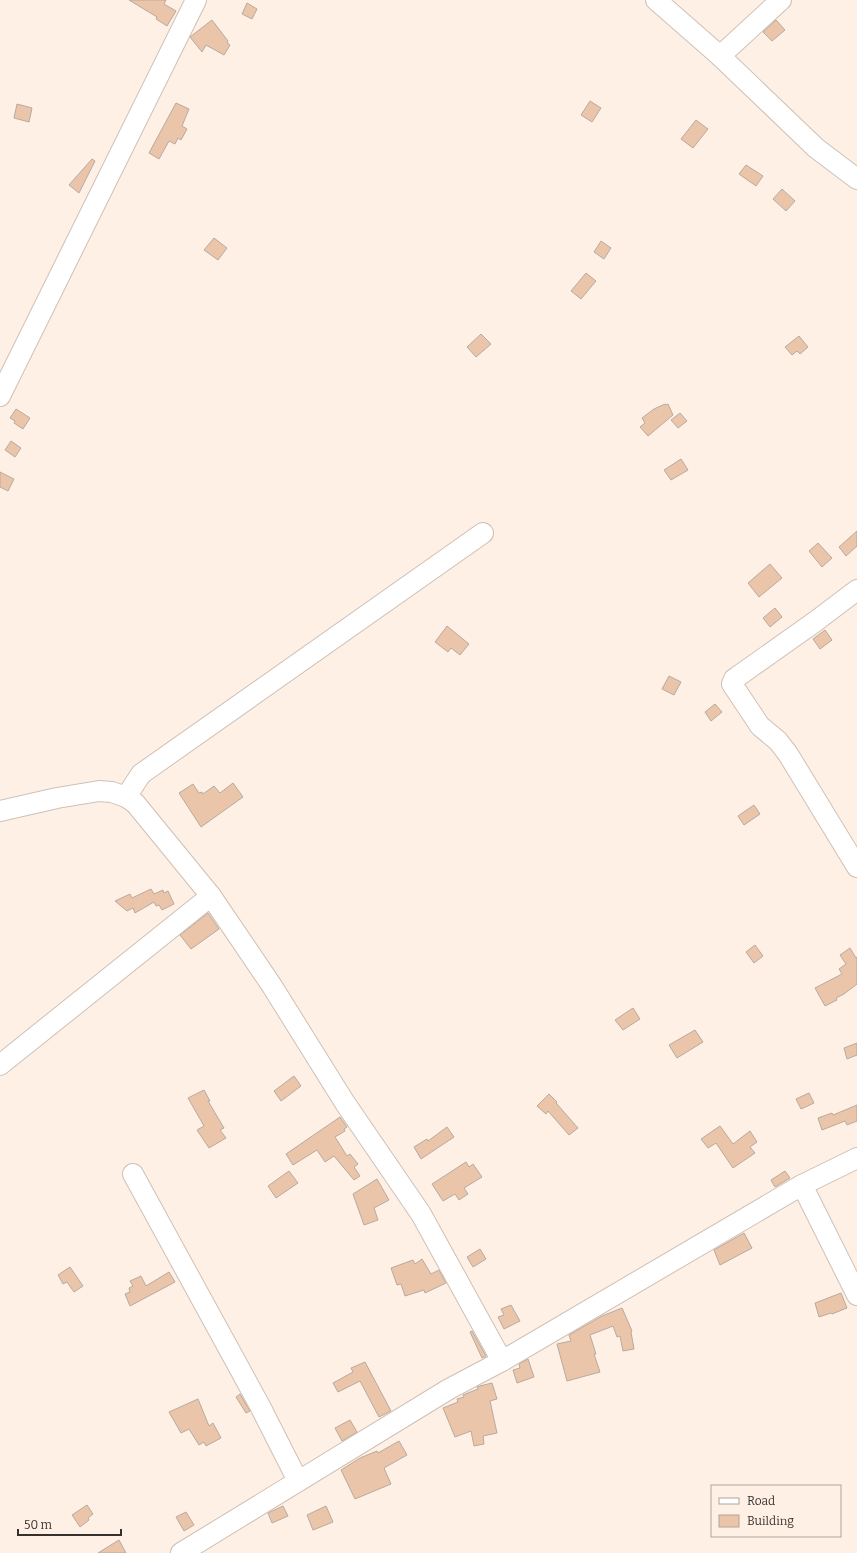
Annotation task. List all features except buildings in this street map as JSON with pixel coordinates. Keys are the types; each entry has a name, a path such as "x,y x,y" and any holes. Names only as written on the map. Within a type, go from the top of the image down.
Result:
{"street":[{"path":"0,396 196,0"},
{"path":"656,0 720,56 816,148 857,179"},
{"path":"720,56 781,0"},
{"path":"126,797 141,774 483,533"},
{"path":"857,590 734,679 732,684 760,726 778,741 788,754 857,867"},
{"path":"0,811 57,798 100,791 112,792 126,797 135,804 211,896 272,986 345,1103 420,1214 502,1361"},
{"path":"0,1065 211,896"},
{"path":"181,1553 449,1389 502,1361 802,1185 857,1158"},
{"path":"133,1174 260,1406 298,1481"},
{"path":"802,1185 857,1295"}]}
